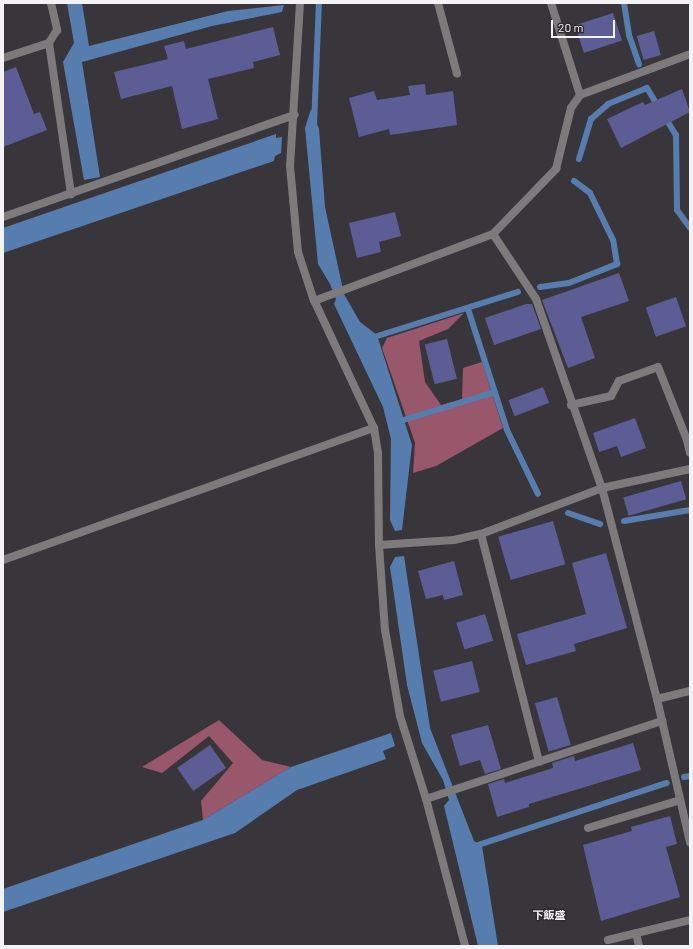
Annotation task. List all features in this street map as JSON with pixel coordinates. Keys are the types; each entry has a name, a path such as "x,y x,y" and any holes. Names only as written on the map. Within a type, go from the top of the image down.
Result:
{"street":[{"path":"51,3 56,30 49,42 71,194"},
{"path":"300,3 295,114 290,166 298,252 314,300 374,428 378,454 379,545 385,630 399,708 426,799 465,946"},
{"path":"438,3 457,74"},
{"path":"551,3 580,95"},
{"path":"3,58 49,42"},
{"path":"314,300 493,234 556,169 571,108 580,95 690,54"},
{"path":"3,217 295,114"},
{"path":"493,234 536,299 571,405 602,488 657,700 690,842"},
{"path":"571,405 611,396 620,381 658,367 687,440 690,453"},
{"path":"3,560 374,428"},
{"path":"379,545 454,540 481,534 602,488 690,469"},
{"path":"481,534 539,762"},
{"path":"657,700 690,691"},
{"path":"426,799 662,721"},
{"path":"588,828 680,800"},
{"path":"608,940 690,920"},
{"path":"636,933 639,946"}],"shaded area":[{"path":"464,313 448,329 419,341 425,382 441,405 462,399 463,368 482,362 503,428 436,466 413,473 415,443 382,348 387,338"},
{"path":"219,720 262,760 291,767 203,820 201,801 233,763 209,736 162,773 142,767"}],"water":[{"path":"67,3 82,3 89,46 228,11 284,5 282,12 212,26 82,62 100,177 84,180 63,62 74,43"},
{"path":"311,109 319,129 325,207 344,294 360,322 377,335 412,445 402,530 395,531 390,520 391,439 383,407 334,304 336,299 330,284 318,264 305,128"},
{"path":"276,134 276,138 282,137 281,153 275,156 274,161 3,253 3,228"},
{"path":"404,556 430,728 474,841 482,846 498,946 478,946 444,806 449,800 443,780 422,743 407,685 390,567 395,557"},
{"path":"391,733 395,746 383,751 386,759 297,790 235,833 3,912 3,889 203,820 291,767"}],"building":[{"path":"613,13 622,41 584,53 575,25"},
{"path":"273,27 280,55 253,62 254,68 208,79 218,119 182,129 172,86 121,99 114,72 168,59 164,46 184,41 186,49"},
{"path":"654,31 661,55 644,60 637,36"},
{"path":"16,67 34,114 40,112 47,130 3,147 3,72"},
{"path":"425,84 426,95 453,91 457,125 390,135 389,129 359,137 349,98 374,91 377,100 410,95 408,86"},
{"path":"682,89 690,112 621,148 607,119 643,102 645,105"},
{"path":"395,212 401,236 379,242 381,252 357,258 349,223"},
{"path":"619,273 629,301 581,317 595,358 568,368 542,300"},
{"path":"676,297 686,326 656,337 646,307"},
{"path":"526,304 532,304 541,329 494,345 485,318"},
{"path":"447,339 457,379 435,384 425,345"},
{"path":"543,387 549,403 515,416 508,400"},
{"path":"635,418 646,448 621,457 617,446 599,452 593,433"},
{"path":"681,481 686,499 629,516 623,498"},
{"path":"553,521 565,564 511,580 498,537"},
{"path":"606,553 627,628 574,644 576,651 526,665 517,634 586,614 572,563"},
{"path":"454,561 463,595 444,600 443,595 426,599 418,571"},
{"path":"485,614 493,641 464,650 456,623"},
{"path":"472,661 480,692 441,702 433,671"},
{"path":"557,697 571,745 549,751 535,703"},
{"path":"488,725 501,769 485,774 480,760 460,766 451,735"},
{"path":"633,743 641,770 529,804 529,807 497,817 488,784 504,779 505,783 553,768 552,763 574,756 575,761"},
{"path":"210,745 226,768 193,791 177,768"},
{"path":"670,816 677,844 666,847 680,897 601,921 583,845 632,831 631,827"}],"waterway":[{"path":"314,125 319,3"},
{"path":"624,3 629,35 639,64"},
{"path":"579,159 591,119 608,104 647,88 658,106"},
{"path":"665,117 676,135 677,210 690,228"},
{"path":"540,287 569,283 617,264 613,240 590,193 574,181"},
{"path":"371,338 518,292"},
{"path":"468,309 507,430 538,494"},
{"path":"397,422 495,392"},
{"path":"624,521 690,510"},
{"path":"568,513 600,524"},
{"path":"684,777 690,776"},
{"path":"472,847 667,783"}],"district":[{"name":"下飯盛","path":"549,915"}]}
